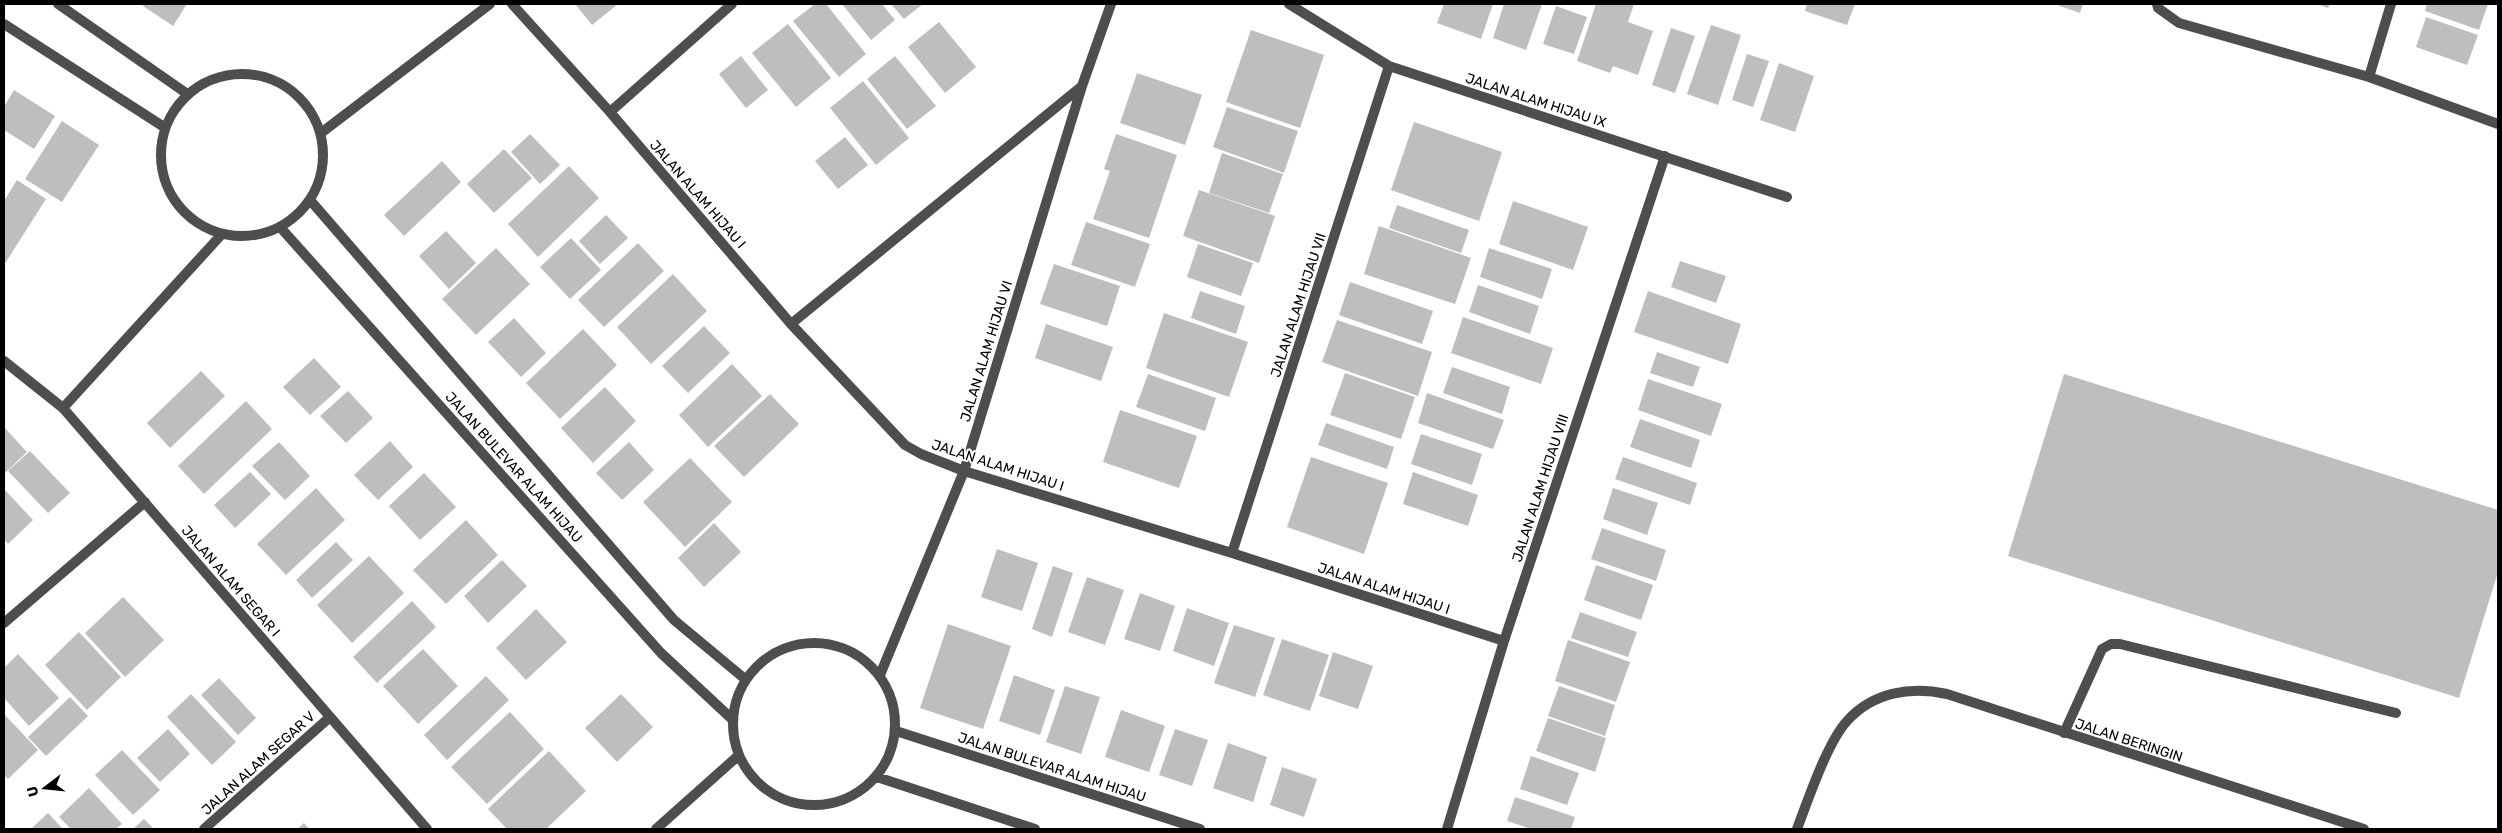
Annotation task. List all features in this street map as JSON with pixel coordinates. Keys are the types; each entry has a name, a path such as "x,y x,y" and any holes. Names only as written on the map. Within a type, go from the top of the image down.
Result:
{"street":[{"path":"58,4 186,93"},
{"path":"321,133 490,4"},
{"name":"JALAN ALAM HIJAU I","path":"512,4 610,112 791,324 905,445 921,454 964,471 1232,552 1504,642"},
{"path":"610,112 732,4"},
{"name":"JALAN ALAM HIJAU VI","path":"880,675 964,471 1082,86 1111,4"},
{"name":"JALAN ALAM HIJAU IX","path":"1289,4 1389,66 1787,197"},
{"path":"2369,77 2390,4"},
{"path":"2157,6 2179,23 2369,77 2498,124"},
{"path":"4,24 164,127"},
{"name":"JALAN ALAM HIJAU VII","path":"1232,552 1389,66"},
{"path":"223,74 265,75 300,96 321,133 322,168 310,200 280,227 252,236 222,234 192,220 170,194 160,161 164,127 186,93 223,74"},
{"path":"791,324 1082,86"},
{"name":"JALAN ALAM HIJAU VIII","path":"1446,829 1504,642 1665,156"},
{"name":"JALAN BULEVAR ALAM HIJAU","path":"310,200 674,620 745,679"},
{"name":"JALAN BULEVAR ALAM HIJAU","path":"280,227 661,653 733,720"},
{"path":"63,408 222,234"},
{"name":"JALAN ALAM SEGAR I","path":"4,361 63,408 427,829"},
{"path":"4,623 145,502"},
{"path":"827,642 857,654 880,675 896,731 890,756 876,777 851,798 818,806 786,800 758,783 739,755 734,738 733,720 736,699 745,679 767,656 796,643 827,642"},
{"path":"2064,733 2102,650 2111,644 2120,644 2396,713"},
{"name":"JALAN BERINGIN","path":"1797,829 1829,750 1847,721 1872,701 1885,695 1928,690 1946,694 2364,829"},
{"name":"JALAN ALAM SEGAR V","path":"204,829 330,716"},
{"name":"JALAN BULEVAR ALAM HIJAU","path":"896,731 1200,829"},
{"path":"656,829 739,755"},
{"path":"876,777 1035,829"}],"building":[{"path":"144,4 187,4 173,26 143,6"},
{"path":"575,4 618,4 592,25"},
{"path":"815,4 826,4 866,54 839,77 793,21"},
{"path":"842,4 882,4 895,20 871,40"},
{"path":"891,4 923,4 904,19"},
{"path":"1444,4 1493,4 1481,39 1437,23"},
{"path":"1504,4 1542,4 1526,50 1493,38"},
{"path":"1596,4 1634,4 1628,22 1653,31 1638,75 1613,66 1610,73 1577,61"},
{"path":"1807,4 1855,4 1847,25 1805,11"},
{"path":"2054,4 2083,4 2080,13"},
{"path":"2317,4 2330,4 2328,8"},
{"path":"2427,4 2488,4 2479,30 2425,11"},
{"path":"1556,6 1587,17 1574,54 1543,44"},
{"path":"2426,17 2478,35 2467,65 2416,47"},
{"path":"939,22 976,67 945,93 908,47"},
{"path":"788,24 831,78 796,107 752,53"},
{"path":"1711,25 1741,35 1718,105 1687,94"},
{"path":"1671,28 1695,36 1675,93 1652,85"},
{"path":"1251,30 1324,55 1300,128 1226,102"},
{"path":"1747,54 1769,61 1753,107 1732,100"},
{"path":"741,56 768,90 746,108 719,74"},
{"path":"895,56 936,106 907,129 867,79"},
{"path":"1779,63 1814,76 1795,132 1760,120"},
{"path":"1137,73 1202,95 1185,145 1120,123"},
{"path":"863,81 909,138 876,165 830,108"},
{"path":"14,90 55,116 34,149 4,130 4,107"},
{"path":"1227,107 1298,131 1284,173 1213,147"},
{"path":"62,121 99,145 62,202 25,179"},
{"path":"1414,122 1502,152 1479,221 1391,190"},
{"path":"530,134 560,165 540,184 511,152"},
{"path":"1116,134 1177,155 1149,238 1093,219 1110,171 1104,169"},
{"path":"845,137 868,165 838,189 815,161"},
{"path":"504,149 532,178 494,213 467,184"},
{"path":"1222,153 1283,174 1269,213 1209,193"},
{"path":"442,161 461,182 404,236 384,215"},
{"path":"569,166 599,198 538,257 508,224"},
{"path":"17,180 46,199 4,265 4,201"},
{"path":"1199,190 1275,216 1259,263 1183,236"},
{"path":"1513,201 1588,227 1573,270 1499,244"},
{"path":"1397,205 1469,230 1461,253 1389,228"},
{"path":"606,215 628,238 600,264 579,241"},
{"path":"1086,222 1150,244 1135,287 1071,265"},
{"path":"1379,226 1471,258 1455,304 1364,274"},
{"path":"446,231 476,263 449,289 419,256"},
{"path":"571,238 601,270 570,299 540,267"},
{"path":"638,243 664,271 604,327 578,300"},
{"path":"1198,244 1253,263 1241,296 1187,277"},
{"path":"496,248 530,284 476,335 442,299"},
{"path":"1489,248 1552,269 1542,299 1480,277"},
{"path":"1680,261 1726,276 1716,303 1671,287"},
{"path":"1054,264 1120,286 1107,326 1040,304"},
{"path":"673,274 707,311 651,364 617,327"},
{"path":"1350,282 1433,311 1422,344 1339,315"},
{"path":"1478,285 1539,306 1530,334 1469,312"},
{"path":"1200,291 1245,306 1236,334 1191,318"},
{"path":"1648,291 1741,324 1728,364 1634,332"},
{"path":"1164,313 1248,342 1229,397 1146,368"},
{"path":"1463,317 1553,348 1541,384 1451,353"},
{"path":"514,318 546,353 521,377 488,342"},
{"path":"1337,320 1432,352 1418,396 1322,362"},
{"path":"1046,324 1113,347 1101,381 1035,358"},
{"path":"704,326 730,353 688,393 662,366"},
{"path":"583,329 617,365 560,419 526,383"},
{"path":"1657,352 1700,367 1693,387 1650,373"},
{"path":"314,358 341,387 310,415 283,387"},
{"path":"732,364 762,396 708,447 679,415"},
{"path":"1452,367 1510,387 1502,414 1443,393"},
{"path":"201,371 225,396 170,448 147,423"},
{"path":"1345,373 1415,397 1401,439 1330,415"},
{"path":"1148,374 1216,398 1205,431 1136,407"},
{"path":"2064,374 2498,510 2498,572 2459,698 2008,556"},
{"path":"1648,379 1722,404 1711,436 1638,410"},
{"path":"605,387 636,421 593,463 561,428"},
{"path":"348,391 373,418 346,443 320,416"},
{"path":"1427,393 1504,420 1493,449 1418,423"},
{"path":"770,394 799,424 744,477 714,446"},
{"path":"246,401 272,429 204,494 178,466"},
{"path":"1120,410 1197,436 1179,488 1103,462"},
{"path":"1640,419 1700,440 1691,468 1630,447"},
{"path":"1326,423 1394,447 1387,469 1318,445"},
{"path":"4,427 27,452 4,474"},
{"path":"1421,434 1482,454 1472,485 1411,464"},
{"path":"390,441 413,467 378,500 354,475"},
{"path":"279,442 310,476 285,500 252,466"},
{"path":"629,442 654,470 622,500 596,473"},
{"path":"30,451 70,493 48,513 8,471"},
{"path":"1311,457 1388,483 1364,554 1287,527"},
{"path":"1623,457 1697,483 1690,505 1615,479"},
{"path":"690,458 732,502 685,547 643,502"},
{"path":"250,472 271,494 235,528 214,505"},
{"path":"1413,472 1478,495 1468,526 1403,504"},
{"path":"424,473 456,507 420,540 389,506"},
{"path":"316,488 345,520 286,575 257,544"},
{"path":"1613,488 1658,503 1647,535 1603,519"},
{"path":"4,489 33,520 8,544 4,539"},
{"path":"466,520 498,555 446,604 413,570"},
{"path":"714,523 741,552 704,587 678,558"},
{"path":"1602,528 1666,550 1656,581 1591,559"},
{"path":"336,542 353,560 312,598 296,580"},
{"path":"997,549 1038,563 1022,611 981,597"},
{"path":"369,556 404,593 352,643 317,605"},
{"path":"502,560 527,586 488,623 464,596"},
{"path":"1596,565 1653,585 1641,620 1584,600"},
{"path":"1053,566 1073,573 1052,637 1032,629"},
{"path":"1087,577 1124,590 1105,645 1068,632"},
{"path":"1140,593 1175,606 1160,651 1124,639"},
{"path":"123,597 164,640 125,677 85,633"},
{"path":"412,601 436,627 377,683 353,657"},
{"path":"1187,608 1229,623 1214,666 1173,651"},
{"path":"536,609 567,642 526,680 496,648"},
{"path":"1580,612 1637,632 1628,657 1571,638"},
{"path":"948,624 1011,646 983,729 920,708"},
{"path":"1234,625 1275,638 1255,697 1214,683"},
{"path":"79,632 121,677 87,710 45,665"},
{"path":"1282,639 1329,655 1310,711 1263,695"},
{"path":"1568,640 1630,662 1616,702 1555,681"},
{"path":"423,649 458,686 418,724 383,686"},
{"path":"1333,652 1373,666 1358,709 1319,696"},
{"path":"18,654 59,698 29,726 4,698 4,668"},
{"path":"1014,675 1055,690 1040,735 999,721"},
{"path":"486,676 509,700 447,760 424,735"},
{"path":"219,678 256,718 238,735 201,695"},
{"path":"1065,686 1100,697 1081,754 1046,742"},
{"path":"1559,686 1615,705 1605,736 1548,716"},
{"path":"191,694 236,742 212,765 167,717"},
{"path":"621,694 653,727 617,762 585,728"},
{"path":"70,697 88,716 46,756 28,737"},
{"path":"1121,710 1165,726 1149,772 1105,757"},
{"path":"510,712 544,749 487,804 451,767"},
{"path":"4,714 38,750 8,779 4,775"},
{"path":"1548,718 1606,738 1595,772 1536,751"},
{"path":"168,729 190,754 160,782 137,758"},
{"path":"1175,729 1208,740 1192,786 1159,775"},
{"path":"1228,743 1267,757 1253,802 1213,788"},
{"path":"122,750 160,790 133,815 95,775"},
{"path":"549,751 586,791 546,829 507,829 488,809"},
{"path":"1531,756 1579,773 1567,805 1520,789"},
{"path":"1282,767 1317,779 1304,817 1270,805"},
{"path":"89,788 122,824 116,829 71,829 59,817"},
{"path":"1515,797 1575,817 1571,829 1531,829 1507,821"},
{"path":"48,813 63,829 31,829"},
{"path":"144,819 154,829 133,829"},
{"path":"304,823 309,829 297,829"}]}
